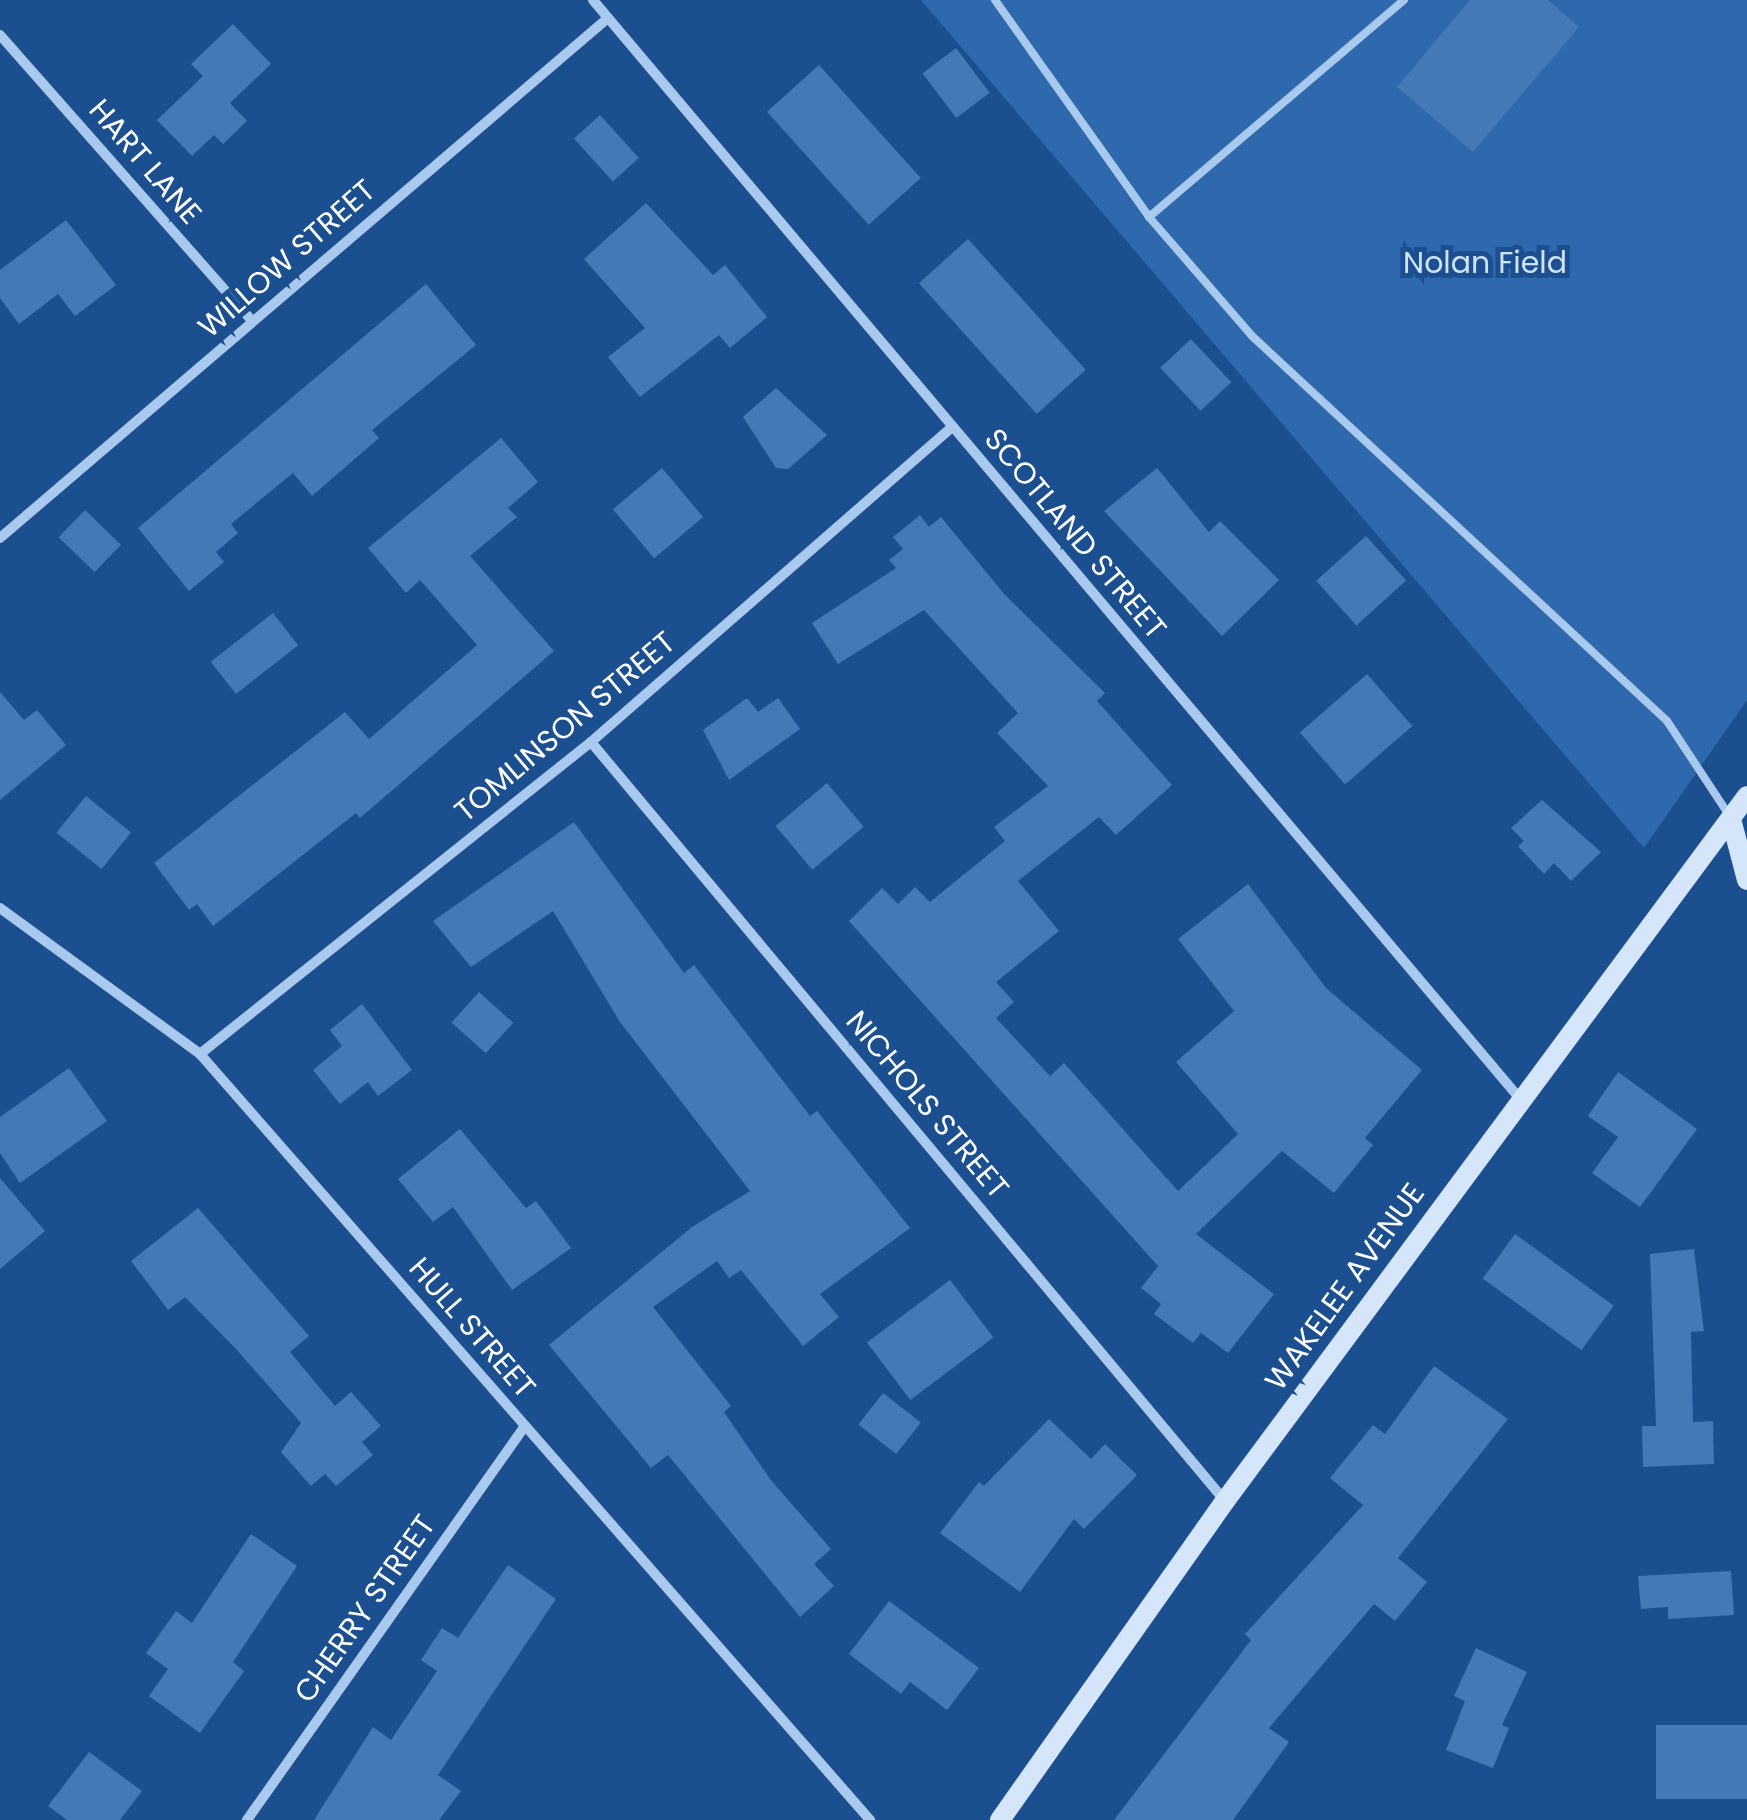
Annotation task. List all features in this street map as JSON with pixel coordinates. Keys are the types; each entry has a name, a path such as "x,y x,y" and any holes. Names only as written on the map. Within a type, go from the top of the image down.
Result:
{"main road":[{"name":"WAKELEE AVENUE","path":"1000,1820 1225,1500 1747,796"},
{"path":"1731,818 1747,880"}],"street":[{"name":"SCOTLAND STREET","path":"593,0 1520,1099"},
{"name":"WILLOW STREET","path":"0,538 608,18"},
{"name":"HART LANE","path":"0,35 252,322"},
{"name":"TOMLINSON STREET","path":"200,1054 592,742 952,427"},
{"name":"NICHOLS STREET","path":"592,742 1225,1500"},
{"name":"HULL STREET","path":"0,908 200,1054 870,1820"},
{"name":"CHERRY STREET","path":"247,1820 524,1426"}],"lane":[{"path":"995,0 1149,217 1252,336 1667,720 1731,818"},
{"path":"1149,217 1404,0"}],"green space":[{"name":"Nolan Field","path":"921,0 1747,0 1747,700 1644,848"}],"building":[{"path":"1470,0 1548,0 1579,27 1473,152 1397,87"},
{"path":"233,24 271,64 230,103 247,121 223,144 214,135 192,156 157,120 203,76 191,64"},
{"path":"956,48 990,93 956,118 922,73"},
{"path":"819,65 921,178 869,225 767,112"},
{"path":"600,115 639,158 613,182 574,138"},
{"path":"646,203 713,275 725,265 767,317 730,348 719,335 640,397 608,357 645,328 584,259"},
{"path":"66,220 116,285 75,316 58,294 19,324 0,298 0,270"},
{"path":"968,239 1086,370 1037,414 919,283"},
{"path":"426,284 476,345 372,430 379,438 312,496 293,473 231,524 238,533 216,552 224,562 189,591 138,528"},
{"path":"1191,339 1231,382 1201,411 1160,368"},
{"path":"776,388 827,435 788,469 776,468 743,417"},
{"path":"501,438 538,482 508,508 517,517 470,556 554,651 360,818 356,813 213,926 197,904 189,910 154,863 345,712 369,739 477,645 420,580 406,593 368,548"},
{"path":"662,468 703,517 654,558 613,509"},
{"path":"1157,468 1209,532 1220,521 1279,580 1222,636 1104,511"},
{"path":"85,510 121,545 95,572 59,537"},
{"path":"920,515 929,527 941,517 1005,595 1105,693 1097,701 1172,785 1116,835 1099,817 1018,881 1059,931 996,982 1014,1002 996,1018 1050,1076 1064,1063 1178,1191 1238,1134 1176,1062 1234,1011 1178,939 1248,884 1326,988 1422,1070 1365,1138 1373,1145 1334,1193 1282,1151 1196,1234 1274,1294 1228,1353 1201,1333 1193,1343 1154,1314 1161,1304 1141,1288 1158,1266 849,921 882,888 898,904 915,887 930,902 1005,841 994,827 1048,786 997,733 1018,713 924,610 838,664 812,623 896,568 889,560 903,549 893,537"},
{"path":"1366,536 1406,581 1356,625 1316,581"},
{"path":"273,613 298,645 236,694 211,662"},
{"path":"1367,674 1412,726 1345,784 1300,732"},
{"path":"0,692 24,720 37,710 66,745 0,800"},
{"path":"747,698 758,712 778,698 800,729 729,780 703,730"},
{"path":"827,783 864,827 812,870 776,826"},
{"path":"86,796 131,833 101,869 56,833"},
{"path":"1542,800 1601,852 1571,881 1554,863 1544,874 1518,846 1524,841 1511,828"},
{"path":"574,822 684,973 694,965 810,1116 817,1111 910,1228 820,1294 839,1317 803,1346 741,1270 729,1278 717,1261 653,1307 731,1406 724,1412 770,1479 831,1549 814,1564 834,1586 800,1617 668,1455 651,1468 549,1345 692,1227 750,1191 620,1022 553,911 471,967 433,921"},
{"path":"479,992 513,1023 486,1053 452,1022"},
{"path":"362,1004 412,1070 378,1096 368,1082 340,1104 313,1070 342,1046 330,1030"},
{"path":"69,1068 107,1121 20,1183 0,1153 0,1117"},
{"path":"1618,1072 1697,1129 1640,1207 1592,1173 1618,1137 1588,1116"},
{"path":"460,1129 526,1208 536,1201 571,1248 512,1290 453,1207 433,1222 398,1179"},
{"path":"0,1178 45,1231 0,1269"},
{"path":"198,1208 309,1336 290,1352 335,1406 351,1392 381,1426 362,1442 373,1455 336,1486 325,1474 311,1486 281,1452 301,1423 185,1297 168,1310 131,1261"},
{"path":"1515,1234 1614,1306 1581,1350 1483,1278"},
{"path":"1694,1249 1704,1331 1691,1332 1693,1422 1713,1421 1714,1464 1643,1467 1642,1426 1656,1426 1650,1254"},
{"path":"950,1280 993,1338 910,1400 867,1343"},
{"path":"1434,1366 1508,1419 1398,1558 1427,1582 1395,1621 1374,1604 1269,1728 1289,1742 1233,1820 1114,1820 1251,1640 1245,1634 1363,1505 1330,1478 1373,1425 1385,1434"},
{"path":"883,1393 921,1423 896,1454 858,1425"},
{"path":"1049,1419 1091,1459 1105,1444 1137,1475 1084,1529 1074,1519 1020,1592 940,1533 979,1482 984,1486"},
{"path":"251,1534 297,1566 233,1662 244,1671 200,1733 149,1696 168,1669 146,1653 176,1611 192,1623"},
{"path":"508,1565 556,1599 438,1775 461,1791 439,1820 314,1820 373,1727 391,1740 437,1671 421,1660 442,1628 458,1638"},
{"path":"1731,1571 1734,1615 1668,1619 1668,1607 1641,1609 1638,1576"},
{"path":"889,1601 979,1668 947,1710 910,1682 901,1694 849,1654"},
{"path":"1476,1648 1527,1672 1502,1725 1509,1728 1493,1768 1446,1750 1465,1701 1454,1696"},
{"path":"1656,1725 1747,1725 1747,1799 1656,1799"},
{"path":"89,1752 142,1791 120,1820 67,1820 48,1806"}]}
